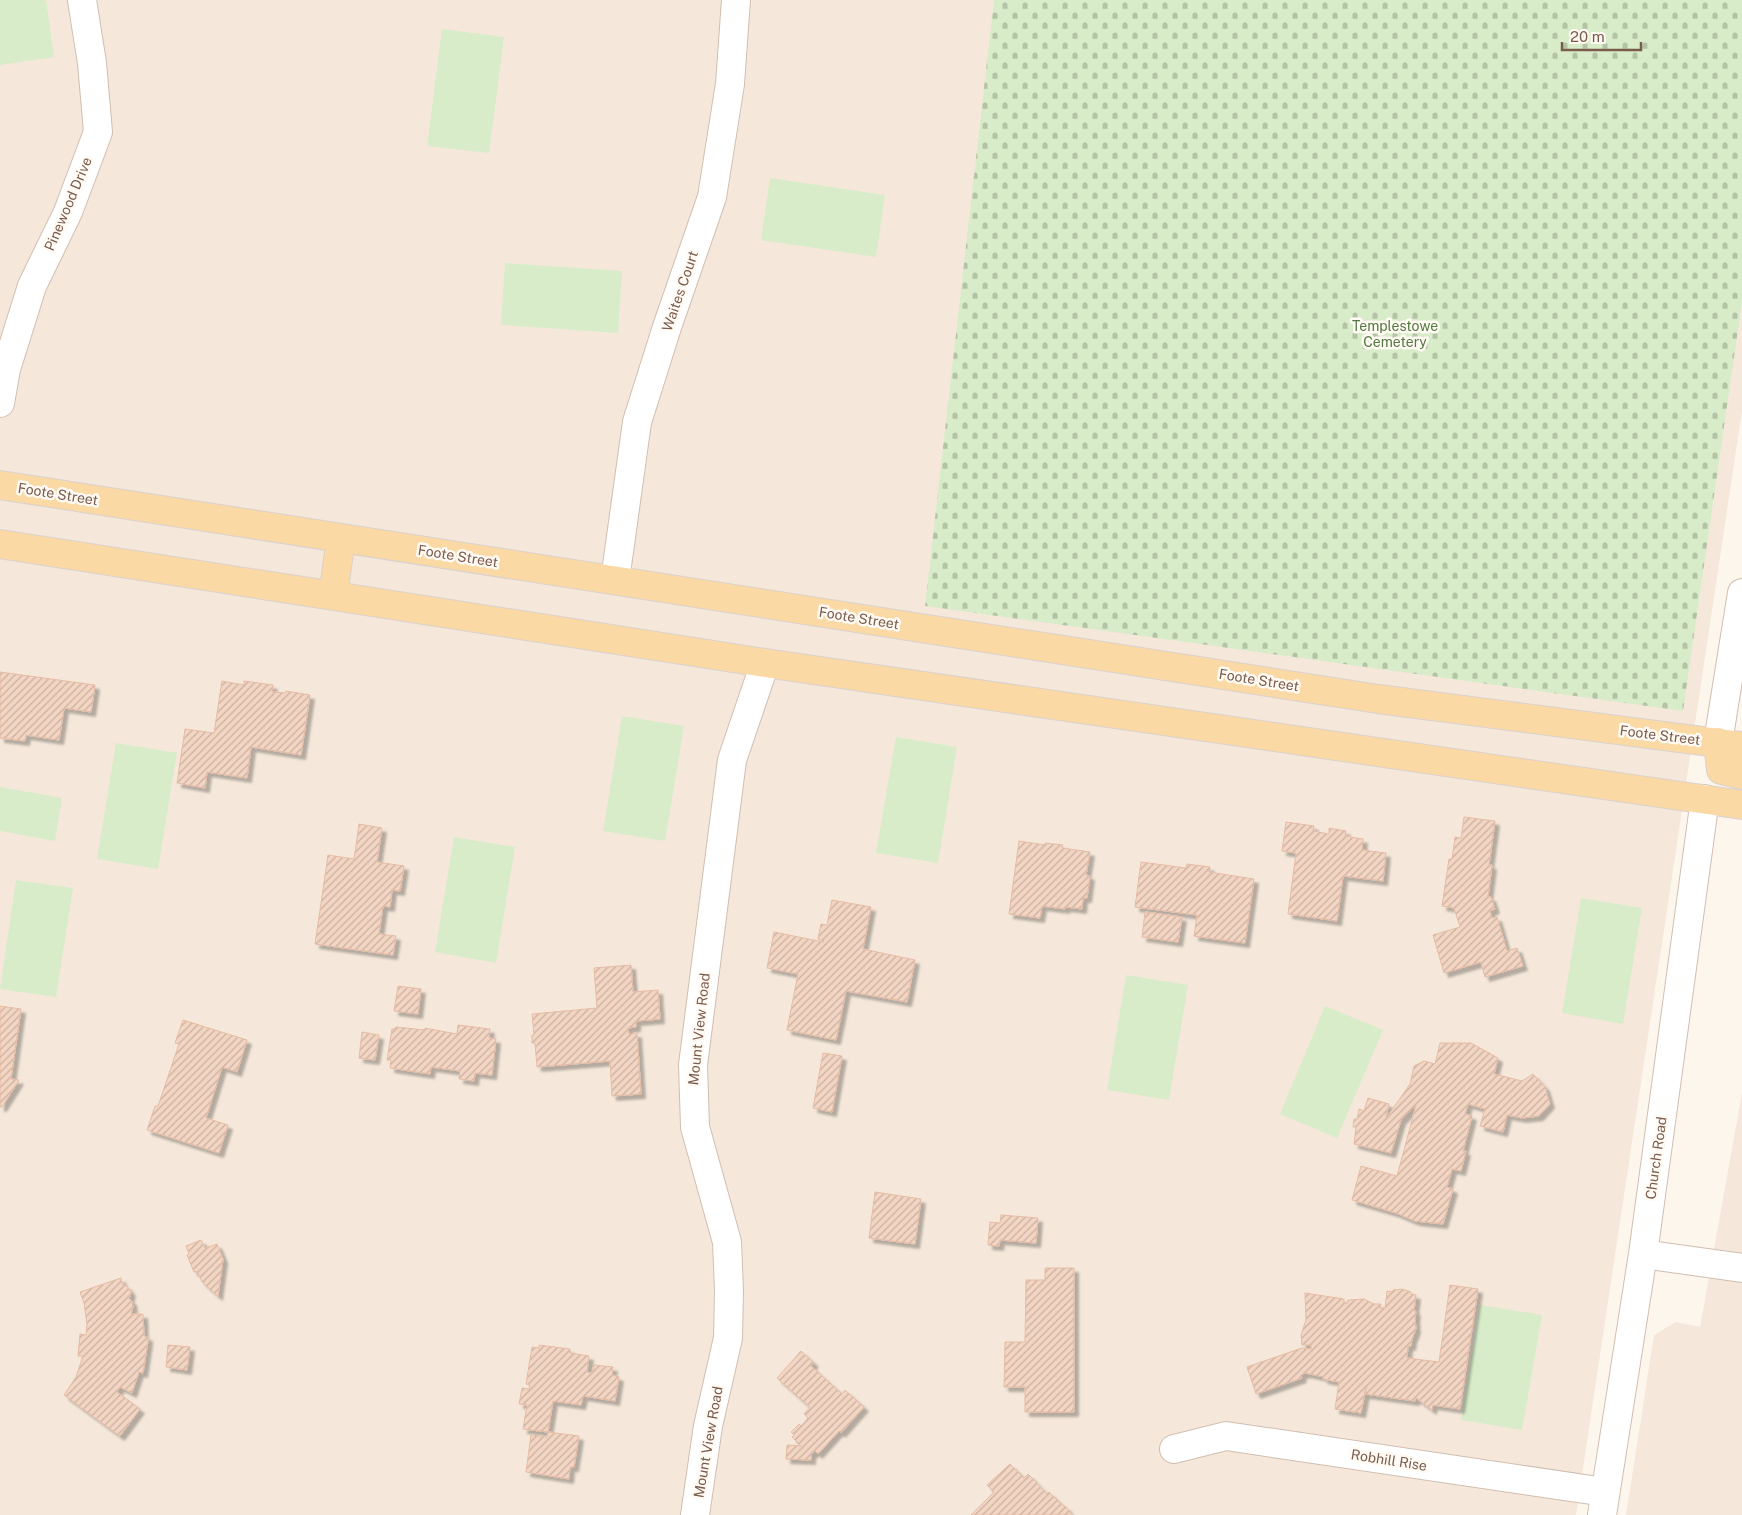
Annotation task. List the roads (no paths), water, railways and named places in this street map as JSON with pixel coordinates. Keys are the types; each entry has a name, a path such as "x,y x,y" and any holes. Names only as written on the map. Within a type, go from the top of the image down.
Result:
{"main road":[{"name":"Foote Street","path":"0,485 1378,698 1730,744"},
{"path":"333,596 341,538"},
{"path":"0,544 765,663 1742,805"},
{"path":"1730,744 1721,770 1742,774"}],"street":[{"name":"Pinewood Drive","path":"0,403 6,369 32,286 68,212 98,132 92,63 82,0"},
{"name":"Waites Court","path":"615,580 637,422 667,327 712,197 730,84 736,0"},
{"path":"1730,744 1742,593"},
{"name":"Mount View Road","path":"696,1515 708,1426 728,1338 729,1290 727,1242 695,1127 693,1065 732,760 765,663"},
{"name":"Church Road","path":"1603,1504 1643,1254 1705,800"},
{"path":"1643,1254 1742,1268"},
{"name":"Robhill Rise","path":"1174,1449 1226,1436 1603,1504"}],"park label":[{"name":"Templestowe Cemetery","path":"1395,334"}]}
